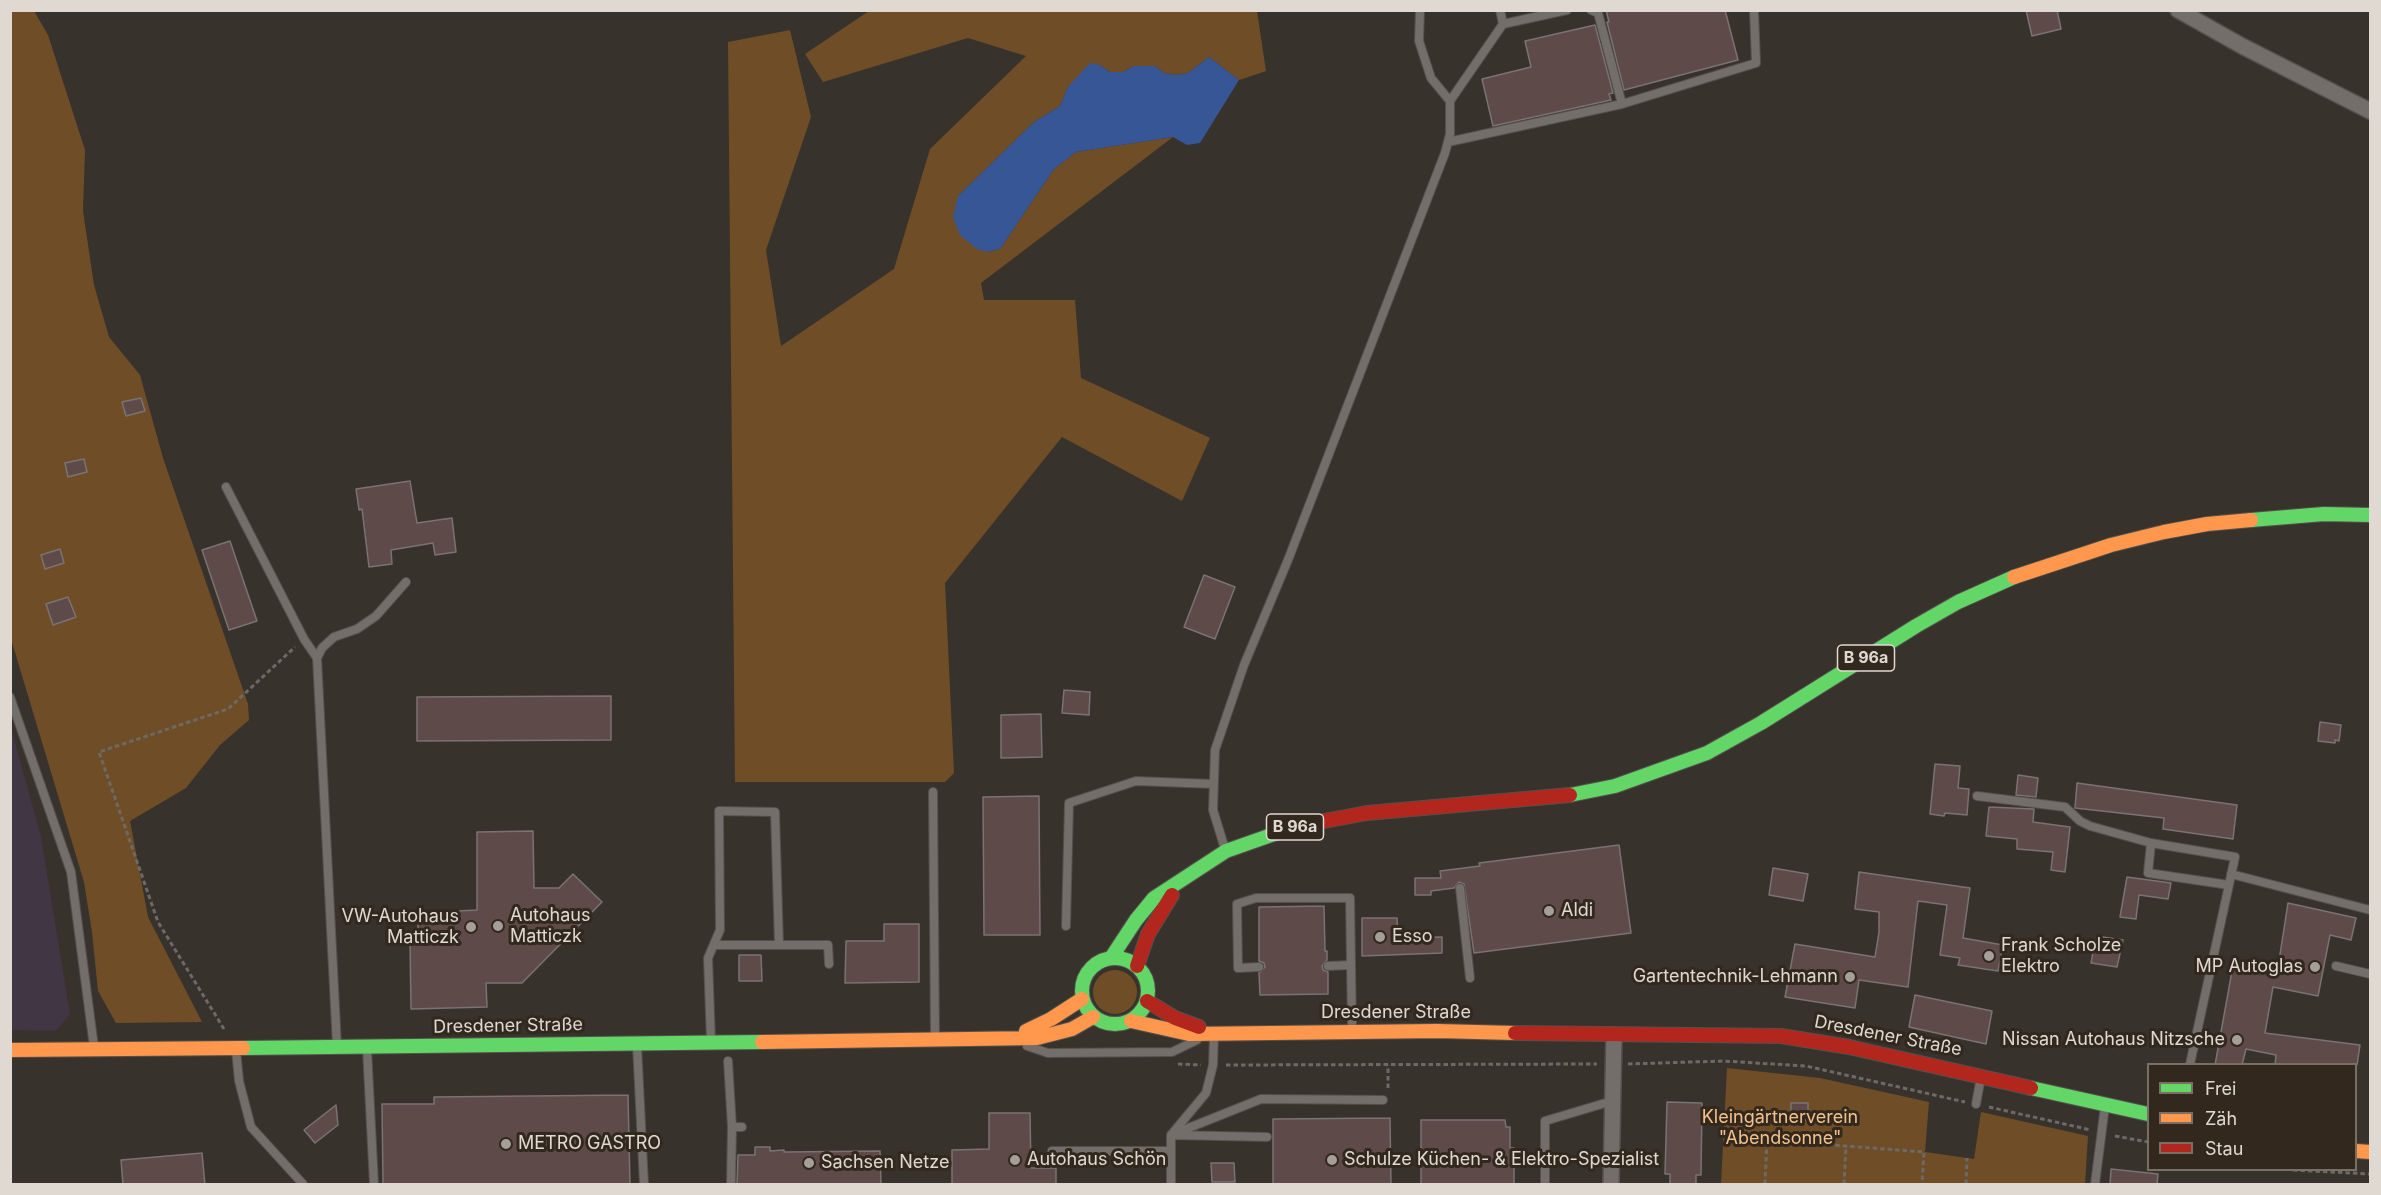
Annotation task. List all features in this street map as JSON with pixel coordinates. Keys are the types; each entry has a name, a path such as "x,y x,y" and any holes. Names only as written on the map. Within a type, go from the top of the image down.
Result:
{"main road":[{"name":"B 96a","path":"1111,958 1136,920 1154,898 1226,850 1289,828 1367,813 1561,797 1615,786 1707,753 1789,706 1916,626 1958,602 2010,578 2111,545 2196,526 2324,514 2370,515"},
{"name":"B 96a","path":"1137,966 1148,934 1184,877"},
{"path":"1093,1017 1082,999 1082,984 1089,970 1099,962 1111,958 1126,960 1137,966 1148,984 1147,1001 1141,1012 1131,1021"},
{"name":"Dresdener Straße","path":"1005,1040 1051,1020 1082,999"},
{"name":"Dresdener Straße","path":"1147,1001 1175,1018 1214,1032"},
{"name":"Dresdener Straße","path":"10,1050 1005,1040 1037,1038 1072,1029 1093,1017 1112,1025 1131,1021 1189,1034 1214,1032 1732,1034 1781,1036 1849,1047 2147,1114"}],"street":[{"path":"2178,10 2242,46 2370,111"},
{"path":"1611,1185 1614,1035"}],"lane":[{"path":"1419,10 1419,41 1431,78 1450,101"},
{"path":"1500,10 1503,24"},
{"path":"1226,850 1214,810 1215,750 1244,665 1288,560 1448,142 1450,101 1503,24 1567,10"},
{"path":"1591,10 1598,13 1622,104"},
{"path":"1448,142 1622,104 1756,63 1754,10"},
{"path":"226,487 316,658 337,1048"},
{"path":"316,658 322,648 334,637 357,629 376,616 394,599 406,582"},
{"path":"10,697 14,720 71,872 94,1050"},
{"path":"1066,926 1069,803 1136,781 1213,784"},
{"path":"933,792 935,1041"},
{"path":"1977,796 2065,807 2080,821 2090,826 2151,843 2235,857 2190,1063"},
{"path":"711,1044 708,958 720,930 719,811 775,812 778,945"},
{"path":"2151,843 2148,873 2229,885"},
{"path":"2231,874 2370,910"},
{"path":"1460,888 1470,978"},
{"path":"1259,967 1238,968 1237,904 1256,898 1350,898 1352,1032"},
{"path":"714,945 828,945 829,964"},
{"path":"1328,966 1351,965"},
{"path":"2336,966 2370,974"},
{"path":"1005,1040 1048,1053 1172,1052 1214,1032 1213,1065 1206,1093 1171,1135 1171,1185"},
{"path":"637,1044 644,1185"},
{"path":"367,1047 374,1185"},
{"path":"236,1048 239,1081 251,1127 303,1185"},
{"path":"728,1061 732,1127 731,1185"},
{"path":"1976,1104 1982,1075"},
{"path":"1171,1135 1262,1099 1383,1100"},
{"path":"1545,1185 1545,1121 1614,1100"},
{"path":"2095,1185 2105,1104"},
{"path":"732,1127 742,1127"},
{"path":"1171,1135 1267,1137"},
{"path":"1052,1151 1171,1151"}],"path":[{"path":"236,1048 158,922 99,752 228,709 304,639"},
{"path":"1168,1064 1615,1064 1724,1061 1806,1066 2147,1142"},
{"path":"1383,1100 1388,1100 1388,1065"},
{"path":"1765,1185 1767,1140 1924,1152 1922,1185"},
{"path":"1844,1185 1846,1146"},
{"path":"1966,1185 1968,1158"},
{"path":"2312,1171 2370,1174"}],"shaded area":[{"path":"10,724 41,837 70,1014 56,1031 11,1030"}],"green space":[{"path":"10,11 34,11 48,35 85,150 83,211 94,285 109,337 140,375 163,458 248,704 249,720 220,745 186,788 130,821 148,917 202,1022 116,1023 98,991 84,882 11,639"},
{"path":"869,11 1257,11 1266,71 1239,80 1209,57 1188,73 1176,75 1164,73 1155,66 1134,66 1123,72 1110,72 1100,65 1068,87 1060,106 1034,122 958,196 987,252 1000,249 1054,169 1076,152 1173,137 981,283 984,300 1075,300 1081,378 1210,438 1182,501 1062,437 945,583 954,773 945,782 735,782 728,42 790,30 811,117 766,250 781,346 894,269 930,149 1026,56 968,38 823,82 805,54"},
{"path":"1115,970 1130,977 1137,992 1130,1007 1115,1014 1100,1007 1093,992 1100,977"},
{"name":"Kleingärtnerverein \"Abendsonne\"","path":"1727,1068 1820,1078 1929,1102 1925,1152 1974,1159 1981,1112 2088,1136 2085,1184 1721,1184"}],"water":[{"path":"1209,57 1239,80 1200,143 1187,145 1173,137 1076,152 1054,169 1000,249 987,252 977,249 960,235 953,217 958,196 1034,122 1060,106 1068,87 1090,63 1100,65 1110,72 1123,72 1134,66 1155,66 1164,73 1176,75 1188,73"}],"building":[{"path":"1606,10 1725,10 1738,60 1624,90"},
{"path":"2026,10 2057,10 2061,29 2032,36"},
{"path":"1595,25 1613,93 1609,94 1611,100 1493,126 1482,79 1531,67 1525,41"},
{"path":"141,398 145,411 126,416 122,402"},
{"path":"84,459 87,472 68,477 65,463"},
{"path":"410,481 417,523 452,518 456,552 435,555 433,543 391,550 392,564 369,567 362,509 359,510 356,489"},
{"path":"230,541 257,621 229,630 202,550"},
{"path":"60,549 64,563 45,569 41,555"},
{"path":"1204,575 1235,587 1215,639 1184,627"},
{"path":"68,597 76,617 53,625 46,604"},
{"path":"1064,690 1090,692 1089,715 1062,713"},
{"path":"611,696 611,740 417,741 417,697"},
{"path":"1041,714 1042,757 1001,758 1001,715"},
{"path":"2320,722 2341,725 2339,741 2335,740 2335,743 2318,741"},
{"path":"1935,764 1960,766 1958,788 1969,789 1967,815 1930,814"},
{"path":"2018,775 2038,778 2036,797 2016,795"},
{"path":"2077,783 2237,805 2233,839 2163,829 2164,818 2075,808"},
{"path":"1039,796 1040,935 984,935 983,797"},
{"path":"1989,807 2034,809 2033,822 2070,827 2065,872 2051,870 2053,852 2017,849 2017,839 1986,836"},
{"name":"Autohaus Matticzk","path":"533,831 534,888 559,888 573,874 602,902 522,983 486,983 487,1007 411,1009 410,940 418,940 418,913 477,910 477,832"},
{"name":"Aldi","path":"1619,845 1631,933 1474,953 1464,884 1459,882 1454,888 1431,891 1431,895 1415,895 1415,878 1441,878 1440,871 1480,866 1479,863"},
{"path":"1773,868 1808,874 1803,901 1769,895"},
{"path":"1859,872 1970,888 1963,938 2003,945 1998,971 1958,965 1960,958 1940,955 1947,905 1918,901 1908,987 1859,980 1855,1008 1785,997 1795,944 1875,957 1879,912 1855,909"},
{"path":"2127,877 2171,883 2168,899 2139,895 2136,919 2120,917"},
{"path":"2288,903 2356,918 2351,940 2330,935 2318,996 2273,987 2265,1033 2360,1045 2357,1065 2357,1063 2275,1063 2276,1055 2246,1049 2242,1063 2215,1063 2234,960 2278,967"},
{"path":"1324,906 1327,960 1322,966 1323,970 1328,972 1328,994 1260,995 1259,973 1265,967 1264,963 1259,961 1259,907"},
{"name":"Esso","path":"1362,918 1397,918 1398,938 1442,937 1442,953 1362,956"},
{"path":"884,924 919,924 919,982 845,983 846,941 884,941"},
{"path":"2096,936 2123,940 2117,967 2091,963"},
{"path":"739,955 761,955 762,981 739,981"},
{"path":"1915,995 1992,1011 1986,1044 1909,1027"},
{"name":"METRO GASTRO","path":"628,1095 630,1185 383,1185 382,1104 434,1104 434,1097"},
{"path":"1667,1102 1702,1103 1701,1175 1696,1175 1696,1185 1670,1185 1670,1174 1665,1174"},
{"path":"1791,1103 1808,1103 1808,1120 1791,1120"},
{"path":"336,1105 338,1125 315,1143 304,1130"},
{"path":"989,1113 1030,1113 1031,1168 1056,1168 1056,1185 952,1185 952,1150 989,1149"},
{"name":"Schulze Küchen- & Elektro-Spezialist","path":"1390,1118 1391,1185 1273,1185 1273,1119"},
{"path":"1421,1120 1505,1120 1506,1127 1510,1127 1510,1148 1514,1148 1514,1185 1421,1185"},
{"name":"Sachsen Netze","path":"755,1147 770,1147 770,1151 784,1150 784,1152 880,1151 881,1185 737,1185 738,1155 755,1155"},
{"path":"202,1153 205,1185 123,1185 121,1160"},
{"path":"1211,1163 1234,1163 1235,1182 1212,1182"},
{"path":"2111,1169 2158,1174 2157,1185 2110,1185"}],"traffic: fast":[{"path":"2251,520 2324,514 2370,515"},
{"path":"1570,795 1615,786 1707,753 1761,723 1916,626 1958,602 2014,577"},
{"path":"1111,958 1136,920 1154,898 1226,851 1297,826"},
{"path":"1108,958 1122,958 1134,963 1143,972 1148,991 1146,1004 1139,1015 1122,1024 1108,1024 1096,1019 1087,1010 1082,998 1082,984 1087,972 1096,963 1108,958"},
{"path":"243,1048 762,1042"},
{"path":"2031,1088 2147,1114"}],"traffic: slow":[{"path":"2014,577 2111,545 2164,532 2207,524 2251,520"},
{"path":"1026,1031 1051,1019 1082,999"},
{"path":"762,1042 1037,1038 1072,1029 1093,1017"},
{"path":"1131,1021 1189,1034 1437,1031 1515,1033"},
{"path":"10,1050 243,1048"},
{"path":"2357,1151 2370,1152"}],"traffic: jam":[{"path":"1297,826 1367,813 1570,795"},
{"path":"1137,966 1148,934 1172,895"},
{"path":"1147,1001 1175,1018 1199,1027"},
{"path":"1515,1033 1781,1036 1849,1047 2031,1088"}],"place":[{"name":"Aldi","path":"1549,911"},
{"name":"Autohaus Matticzk","path":"498,926"},
{"name":"VW-Autohaus Matticzk","path":"471,927"},
{"name":"Esso","path":"1380,937"},
{"name":"Frank Scholze Elektro","path":"1989,956"},
{"name":"MP Autoglas","path":"2315,967"},
{"name":"Gartentechnik-Lehmann","path":"1850,977"},
{"name":"Nissan Autohaus Nitzsche","path":"2237,1040"},
{"name":"METRO GASTRO","path":"506,1144"},
{"name":"Autohaus Schön","path":"1015,1160"},
{"name":"Schulze Küchen- & Elektro-Spezialist","path":"1332,1160"},
{"name":"Sachsen Netze","path":"809,1163"}]}
